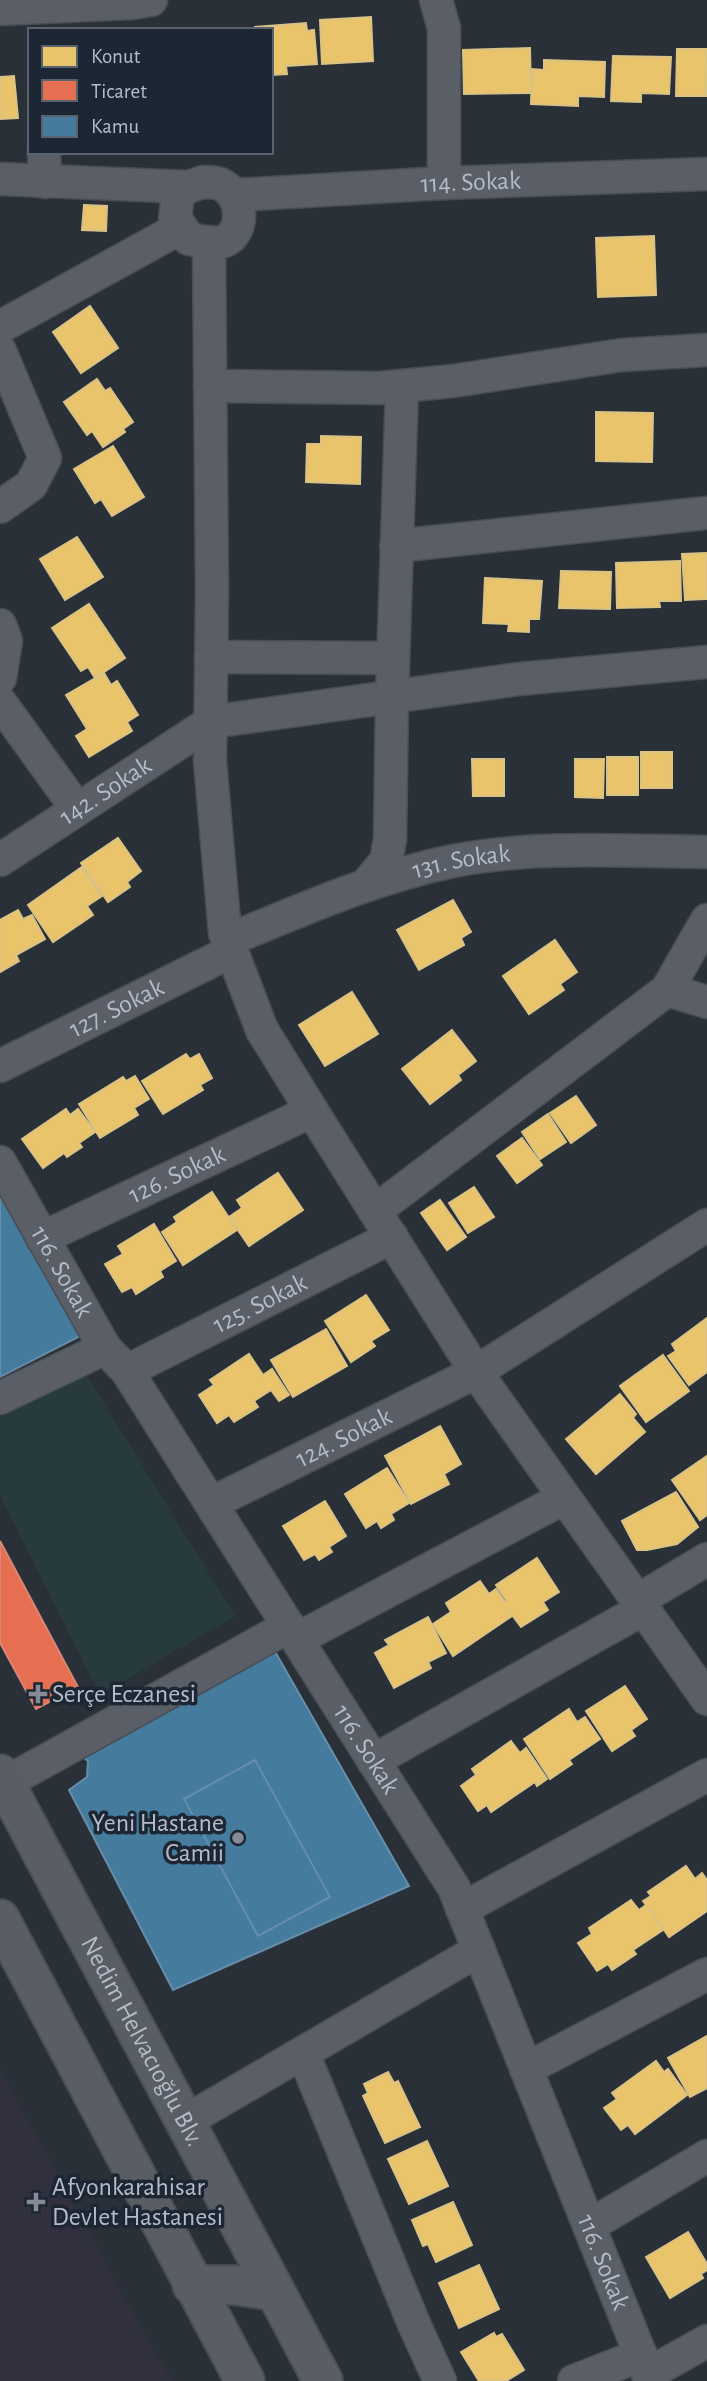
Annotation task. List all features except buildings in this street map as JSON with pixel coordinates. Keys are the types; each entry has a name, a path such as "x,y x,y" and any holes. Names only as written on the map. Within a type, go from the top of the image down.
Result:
{"main road":[{"name":"Nedim Helvacıoğlu Blv.","path":"2,1779 323,2381"},
{"path":"0,1919 245,2381"},
{"path":"192,2285 233,2285 275,2291"}],"street":[{"path":"0,9 40,13 150,0"},
{"path":"436,0 444,28 444,183"},
{"path":"0,179 45,167 188,187"},
{"name":"114. Sokak","path":"235,195 444,183 707,174"},
{"path":"203,181 221,184 235,195 240,210 239,225 231,235 218,243 189,239 175,218 178,194 188,187 203,181"},
{"path":"0,327 180,228"},
{"path":"209,242 210,761 225,933 261,1030 383,1224 477,1372 707,1699"},
{"path":"210,386 402,386 453,381 622,355 707,350"},
{"path":"0,351 45,458 31,485 0,507"},
{"path":"367,884 386,861 390,839 391,698 402,386"},
{"path":"396,546 707,513"},
{"path":"0,625 6,641 0,678"},
{"path":"211,657 393,657"},
{"path":"211,722 519,679 707,662"},
{"path":"0,702 77,809"},
{"name":"142. Sokak","path":"0,859 211,722"},
{"name":"131. Sokak","path":"230,946 367,884 454,861 552,850 707,852"},
{"path":"707,920 667,990 707,1002"},
{"name":"127. Sokak","path":"0,1066 230,946"},
{"name":"125. Sokak","path":"127,1371 383,1224 667,990"},
{"name":"126. Sokak","path":"42,1238 312,1111"},
{"name":"116. Sokak","path":"0,1162 105,1348 127,1371 454,1888 647,2370"},
{"name":"124. Sokak","path":"212,1503 477,1372 707,1225"},
{"path":"0,1398 105,1348"},
{"path":"2,1779 564,1497"},
{"path":"373,1761 640,1605 707,1559"},
{"path":"462,1909 707,1775"},
{"path":"184,2122 478,1950"},
{"path":"526,2069 707,1974"},
{"path":"303,2053 440,2381"},
{"path":"589,2226 707,2156"},
{"path":"573,2381 647,2370 707,2341"}],"shaded area":[{"name":"Afyonkarahisar Devlet Hastanesi","path":"0,2069 145,2336 172,2381 0,2381"}],"green space":[{"path":"86,1374 235,1616 100,1695 0,1495 0,1418"}],"place":[{"name":"Serçe Eczanesi","path":"38,1694"},
{"name":"Yeni Hastane Camii","path":"238,1838"},
{"name":"Afyonkarahisar Devlet Hastanesi","path":"36,2202"}]}
